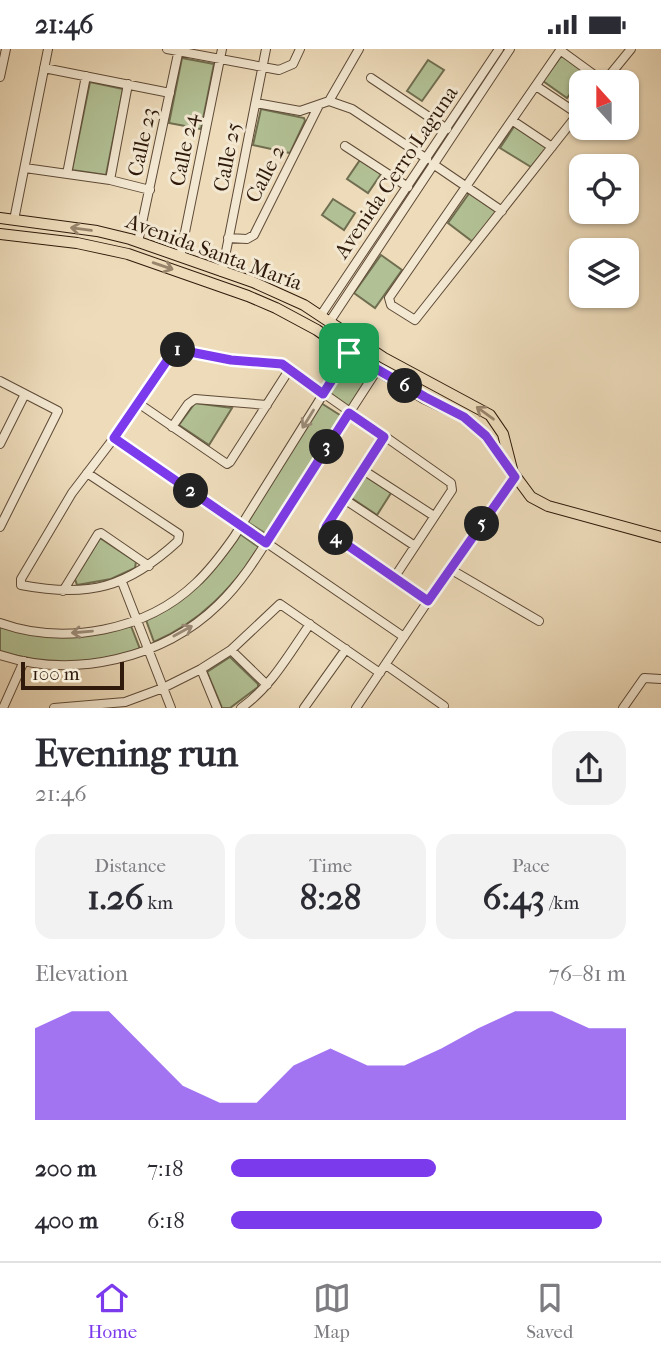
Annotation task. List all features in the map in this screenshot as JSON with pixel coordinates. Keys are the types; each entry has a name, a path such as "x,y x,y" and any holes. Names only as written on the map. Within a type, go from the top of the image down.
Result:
{"main road":[{"name":"Avenida Santa María","path":"0,218 97,231 138,242 276,292 326,318 384,358 490,415 499,426 506,442 514,475"},
{"name":"Avenida Santa María","path":"0,234 86,245 148,261 276,308 317,330 377,370 464,417 486,436 531,497 539,503 661,537"}],"street":[{"path":"0,77 6,49"},
{"path":"14,220 48,49"},
{"path":"167,49 279,70 293,64 300,49"},
{"name":"Calle 24","path":"180,257 222,49"},
{"name":"Calle 25","path":"222,272 267,49"},
{"path":"256,103 300,111 329,101 359,49"},
{"name":"Avenida Cerro Laguna","path":"326,318 408,187 430,162 447,129 499,49"},
{"path":"326,318 430,162 510,49"},
{"path":"614,70 631,49"},
{"name":"Calle 23","path":"138,242 179,50"},
{"path":"569,126 415,320 391,305 389,299 560,50 588,70"},
{"path":"44,68 170,93"},
{"path":"67,174 86,76"},
{"path":"371,78 447,129"},
{"path":"110,180 128,85"},
{"path":"536,86 569,106"},
{"path":"329,101 352,109 502,211"},
{"name":"Calle 2","path":"228,238 247,239 254,235 319,105"},
{"path":"513,121 552,147"},
{"path":"345,146 408,187"},
{"path":"25,169 110,180 150,190"},
{"path":"0,623 37,633 83,633 136,619 172,601 195,585 217,561 241,525 357,340"},
{"path":"87,473 179,534 178,541 149,566 122,582 63,591 22,585 20,582 72,493 87,473 114,438 175,349 231,360 282,364 451,483 452,490 394,577"},
{"path":"138,403 227,464 289,370"},
{"path":"0,655 24,661 71,665 93,663 148,649 195,625 218,606 254,564 377,370"},
{"path":"0,381 58,411 0,527"},
{"path":"0,444 25,394"},
{"path":"172,426 195,399 267,405"},
{"path":"0,422 9,426"},
{"path":"384,437 326,527 327,531 428,601"},
{"path":"114,438 404,637"},
{"path":"363,470 434,516"},
{"path":"356,708 514,475"},
{"path":"344,499 415,545"},
{"path":"63,591 101,533 149,566"},
{"path":"450,569 539,621"},
{"path":"122,582 171,708"},
{"path":"54,708 127,705 201,669 231,650 279,604 346,649 444,706"},
{"path":"241,708 267,685 310,624"},
{"path":"304,708 346,649"},
{"path":"231,650 267,685"},
{"path":"1,708 24,661"},
{"path":"201,669 217,708"},
{"path":"623,708 644,678 661,679"}],"green space":[{"path":"562,55 583,70 569,70 567,98 543,81"},
{"path":"182,58 214,64 201,129 169,123"},
{"path":"428,60 444,70 422,101 407,91"},
{"path":"90,82 123,89 106,175 72,170"},
{"path":"261,109 304,118 290,153 253,145"},
{"path":"515,125 547,147 531,167 500,148"},
{"path":"360,160 381,174 368,193 347,179"},
{"path":"470,192 497,210 473,242 448,223"},
{"path":"333,199 355,213 344,230 322,215"},
{"path":"381,255 402,270 375,308 354,293"},
{"path":"350,357 372,371 349,407 327,393"},
{"path":"195,403 232,408 209,445 179,425"},
{"path":"321,403 343,417 268,535 246,521"},
{"path":"364,475 391,493 377,515 350,497"},
{"path":"240,534 260,548 249,563 201,614 154,642 146,620 199,584"},
{"path":"100,538 136,562 135,568 111,579 77,585 75,579"},
{"path":"131,626 140,649 105,658 54,662 0,652 0,627 35,634 81,636"},
{"path":"230,657 258,687 230,708 222,708 207,672"}],"route":[{"path":"175,349 231,360 282,364 323,394 349,353 464,417 486,436 515,477 428,601 327,531 326,527 384,437 349,413 266,543 114,438 175,349"}]}
